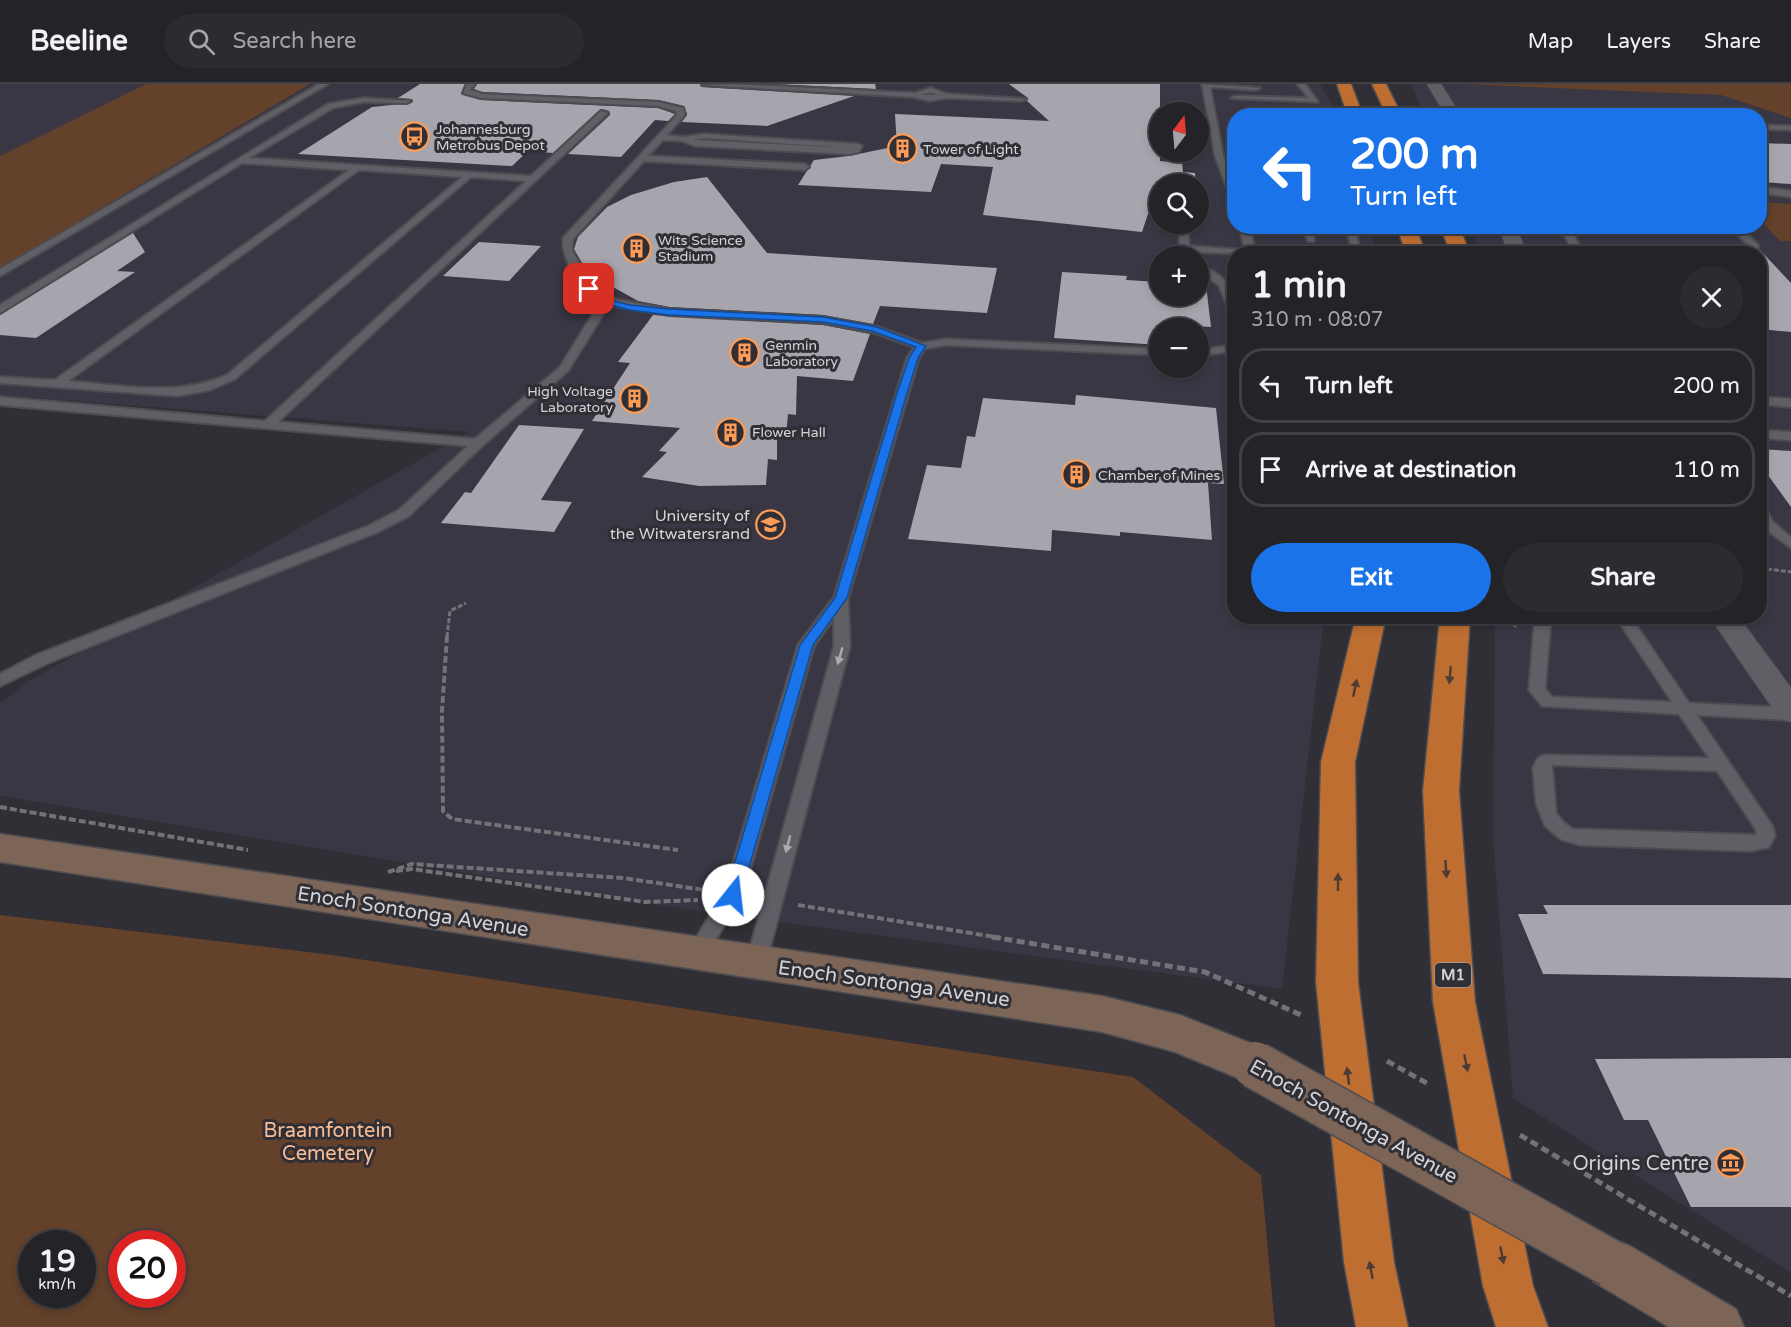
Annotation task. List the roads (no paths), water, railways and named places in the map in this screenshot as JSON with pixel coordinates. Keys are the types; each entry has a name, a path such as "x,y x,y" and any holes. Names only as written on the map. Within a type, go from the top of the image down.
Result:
{"highway":[{"path":"1344,84 1353,108"},
{"path":"1378,84 1391,108"},
{"path":"1328,85 1352,108"},
{"path":"1369,624 1338,762 1337,982 1369,1262 1382,1327"},
{"name":"M1","path":"1469,624 1441,791 1454,1002 1508,1286 1522,1327"}],"main road":[{"name":"Enoch Sontonga Avenue","path":"0,848 1102,1014 1180,1034 1255,1065 1612,1264 1718,1327"}],"street":[{"path":"1433,90 1441,108"},
{"path":"1433,90 1448,108"},
{"path":"1729,624 1791,712"}],"lane":[{"path":"0,273 324,84"},
{"path":"471,84 466,90 481,96 658,104 678,108 681,115 572,232 566,243 567,250 589,289 606,302 669,312 823,320 874,329 921,346 945,342 1149,351"},
{"path":"1235,98 1316,100 1300,84"},
{"path":"706,85 916,95 930,99 946,96 1022,99"},
{"path":"1227,170 1206,85 1263,89"},
{"path":"916,95 932,87 946,96"},
{"path":"1275,90 1309,92"},
{"path":"0,310 331,106 364,100 407,101"},
{"path":"267,425 604,113"},
{"path":"1767,127 1791,128"},
{"path":"660,138 684,139 704,136 858,146 856,150 849,152 695,144 684,139"},
{"path":"641,158 805,167"},
{"path":"240,160 535,179"},
{"path":"57,384 357,168"},
{"path":"0,380 177,392 206,388 231,377 469,175"},
{"path":"1767,191 1791,195"},
{"path":"1767,195 1791,195"},
{"path":"1310,234 1311,239"},
{"path":"1352,234 1356,246"},
{"path":"1741,234 1754,246"},
{"path":"1209,253 1227,253"},
{"path":"1209,272 1225,282 1227,288"},
{"path":"0,681 42,659 373,529 412,506 478,443 564,369 606,302"},
{"path":"756,963 842,646 841,598 913,358 921,346"},
{"path":"1209,351 1227,349"},
{"path":"0,401 478,443"},
{"path":"1767,401 1791,403"},
{"path":"1767,434 1791,436"},
{"path":"1767,524 1791,543"},
{"path":"696,954 733,895 806,645 841,598"},
{"path":"1542,624 1537,690 1548,702 1685,710 1791,712"},
{"path":"1627,624 1764,827 1766,836 1762,842 1580,838 1552,826 1547,815 1542,768 1544,762 1550,759 1721,765"}],"place":[{"name":"Johannesburg Metrobus Depot","path":"415,137"},
{"name":"Tower of Light","path":"902,149"},
{"name":"Wits Science Stadium","path":"637,248"},
{"name":"Genmin Laboratory","path":"744,353"},
{"name":"High Voltage Laboratory","path":"634,399"},
{"name":"Flower Hall","path":"731,432"},
{"name":"Chamber of Mines","path":"1077,475"},
{"name":"University of the Witwatersrand","path":"771,524"},
{"name":"Origins Centre","path":"1730,1163"}],"park label":[{"name":"Braamfontein Cemetery","path":"328,1142"}]}
